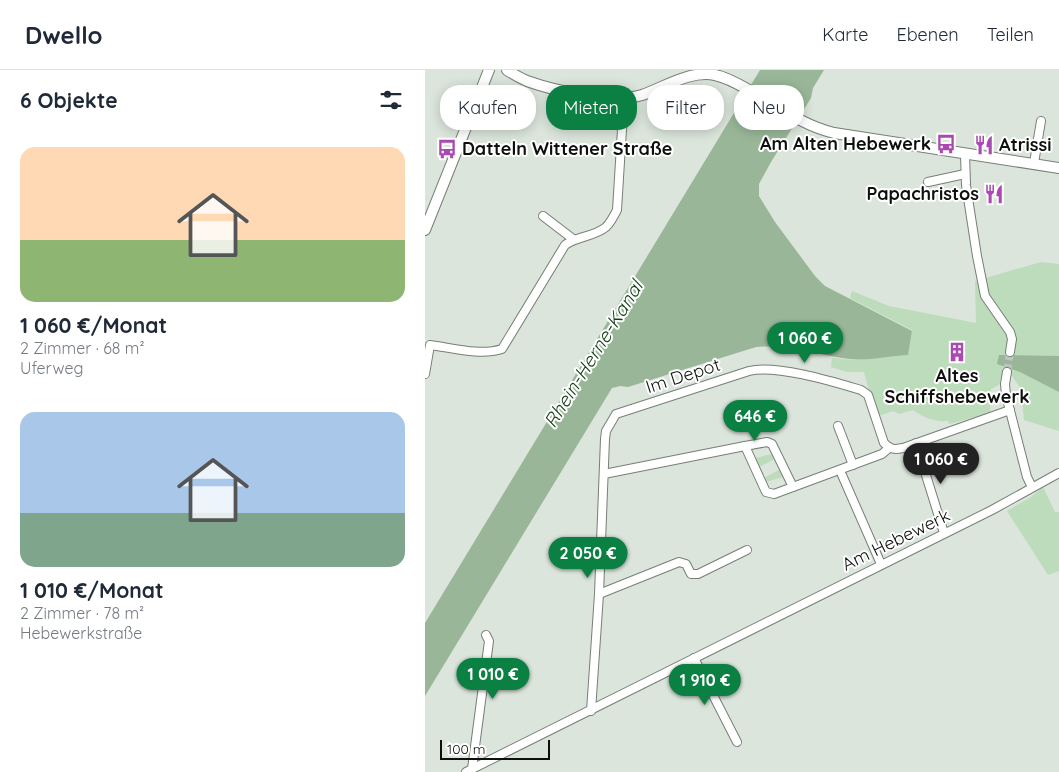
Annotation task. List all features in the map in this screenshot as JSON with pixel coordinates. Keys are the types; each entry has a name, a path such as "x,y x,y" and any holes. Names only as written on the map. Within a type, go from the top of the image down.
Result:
{"main road":[{"path":"425,230 489,70"},
{"path":"507,70 525,80 546,86"},
{"path":"637,95 690,76 702,74 718,76 743,86 801,122 819,130 1059,168"}],"street":[{"path":"1034,164 1041,121"},
{"path":"425,374 430,345 482,352 502,349 565,245 573,239 598,233 607,226 617,210 622,130"},
{"path":"965,154 965,174 985,296 1011,334 1010,352"},
{"path":"928,182 965,174"},
{"path":"543,216 573,239"},
{"name":"Im Depot","path":"591,710 599,594 606,431 616,414 761,368 776,369 861,390 868,395 880,436 883,443 889,448"},
{"path":"1007,372 1005,389 1027,477 1032,487"},
{"path":"745,446 766,492 774,494 882,454 889,448 897,449 1010,410"},
{"path":"838,426 853,465"},
{"path":"604,474 767,442 772,444 793,487"},
{"path":"916,443 944,533"},
{"name":"Am Hebewerk","path":"469,770 992,510 1059,473"},
{"path":"842,475 881,564"},
{"path":"599,594 679,562 686,564 691,574 698,574 747,550"},
{"path":"469,770 489,641 486,635"},
{"path":"694,658 737,742"}],"shaded area":[{"path":"1041,262 1059,264 1059,431 1024,420 1021,389 1010,373 1004,372 999,385 991,389 990,413 949,424 948,421 930,419 913,410 899,414 893,411 876,417 864,372 847,372 831,367 832,358 853,360 908,355 912,330 850,298 852,291 889,306 976,323 975,281"},
{"path":"772,454 775,459 759,467 755,458"},
{"path":"780,469 783,477 766,482 764,478"},
{"path":"1043,487 1055,512 1059,512 1059,571 1048,575 1007,511 1031,497"}],"water":[{"path":"760,70 824,70 813,88 811,98 804,109 804,85 751,85"},
{"name":"Rhein-Herne-Kanal","path":"734,113 734,130 791,130 759,184 759,196 775,222 815,276 825,286 912,331 908,355 849,359 791,348 756,347 628,387 612,388 425,696 425,623"},
{"path":"999,355 1059,356 1059,392 1020,372 997,364"}],"tunnel":[{"path":"1007,372 1010,352"}],"place":[{"name":"Am Alten Hebewerk","path":"946,144"},
{"name":"Atrissi","path":"984,145"},
{"name":"Datteln Wittener Straße","path":"447,149"},
{"name":"Papachristos","path":"994,194"},
{"name":"Altes Schiffshebewerk","path":"957,352"}]}
